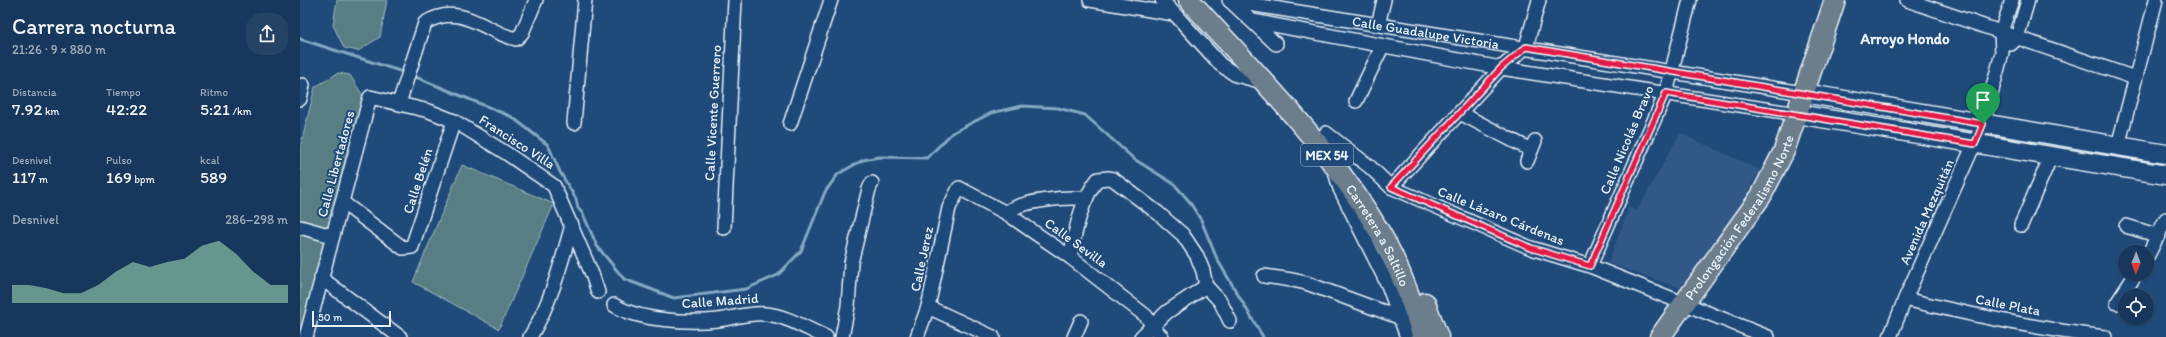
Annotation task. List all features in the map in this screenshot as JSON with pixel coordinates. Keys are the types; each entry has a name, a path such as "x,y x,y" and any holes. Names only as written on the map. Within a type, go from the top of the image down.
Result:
{"main road":[{"name":"Carretera a Saltillo","path":"1189,0 1316,141 1358,198 1380,232 1402,278 1423,337"},
{"name":"Carretera a Saltillo","path":"1206,0 1326,133 1369,190 1390,226 1412,270 1438,337"},
{"name":"Prolongación Federalismo Norte","path":"1660,337 1761,196 1784,151 1835,0"},
{"name":"Calle Guadalupe Victoria","path":"1803,93 2166,154"},
{"name":"Calle Guadalupe Victoria","path":"1797,114 2166,175"}],"street":[{"path":"399,103 425,23 433,18 446,16 473,19 509,38 516,39 522,33 536,0"},
{"path":"574,124 585,0"},
{"name":"Calle Vicente Guerrero","path":"724,228 735,0"},
{"path":"790,124 831,0"},
{"path":"1090,0 1174,14"},
{"path":"1162,0 1229,71 1264,83"},
{"path":"1230,0 1276,44"},
{"name":"Calle Guadalupe Victoria","path":"1230,0 1803,93"},
{"path":"1378,25 1384,0"},
{"path":"1391,187 1501,68 1526,47 1540,0"},
{"name":"Calle Nicolás Bravo","path":"1590,266 1666,93 1690,0"},
{"path":"1907,0 2135,78"},
{"name":"Avenida Mezquitán","path":"1890,337 1905,299 1983,124 2002,53 2001,32 2012,0"},
{"path":"2002,53 2017,38 2028,0"},
{"path":"2118,146 2156,0"},
{"name":"Calle Guadalupe Victoria","path":"1253,22 1501,68 1797,114"},
{"path":"1356,101 1382,47"},
{"path":"300,99 303,85"},
{"name":"Calle Libertadores","path":"306,337 321,278 327,234 342,202 370,97 399,103"},
{"name":"Francisco Villa","path":"399,103 454,121 506,153 554,186 572,225 598,292"},
{"path":"1460,113 1531,151"},
{"name":"Calle Belén","path":"342,202 403,248 410,249 414,245 454,121"},
{"name":"Calle Lázaro Cárdenas","path":"1326,133 1370,167 1391,187 1531,248 1590,266 1768,337"},
{"path":"2021,225 2051,156"},
{"path":"1332,162 1340,189 1388,285 1407,337"},
{"path":"1070,257 1077,222 1086,198 1098,180 1109,178 1117,182 1158,213 1183,236 1197,256 1203,271 1206,286 1220,301 1230,321"},
{"path":"842,337 848,306 851,263 869,189 872,183"},
{"name":"Calle Sevilla","path":"959,188 1006,214 1070,257 1146,316 1152,326 1162,337"},
{"name":"Calle Jerez","path":"917,337 928,307 949,208 959,188"},
{"path":"1006,214 1013,208 1032,202 1069,197 1086,198"},
{"path":"2154,245 2166,219"},
{"path":"530,337 544,315 572,225"},
{"path":"2126,226 2159,236"},
{"path":"300,227 327,234"},
{"path":"1264,276 1306,283 1400,318"},
{"path":"321,278 400,337"},
{"path":"1141,337 1167,312 1206,286"},
{"name":"Calle Plata","path":"1905,299 1973,315 2064,332 2106,337"},
{"name":"Calle Madrid","path":"614,304 628,312 672,320 716,320 744,315 767,314 784,318 826,337"},
{"path":"928,307 993,337"},
{"path":"1074,337 1081,321"}],"shaded area":[{"path":"1680,133 1760,170 1732,220 1680,288 1608,263 1629,207 1637,211"}],"green space":[{"path":"337,0 387,0 380,37 358,51 344,48 333,25"},
{"path":"338,73 350,75 363,96 328,228 300,221 300,148 315,87"},
{"path":"462,165 554,204 499,329 413,282"},
{"path":"300,233 326,239 300,337"}],"waterway":[{"path":"300,39 406,73"},
{"path":"411,75 512,117 548,145 560,172 576,199 578,208 583,214 597,246 624,279 674,298 746,289 778,275 801,251 825,192 838,174 863,160 879,157 927,158 952,133 991,113 1022,106 1058,108 1085,115 1134,159 1174,184 1189,201 1201,220 1217,259 1263,337"}],"district":[{"name":"Arroyo Hondo","path":"1905,39"}],"route":[{"path":"1526,47 1983,124 1975,144 1666,93 1590,266 1531,248 1391,187 1501,68 1526,47"}]}
